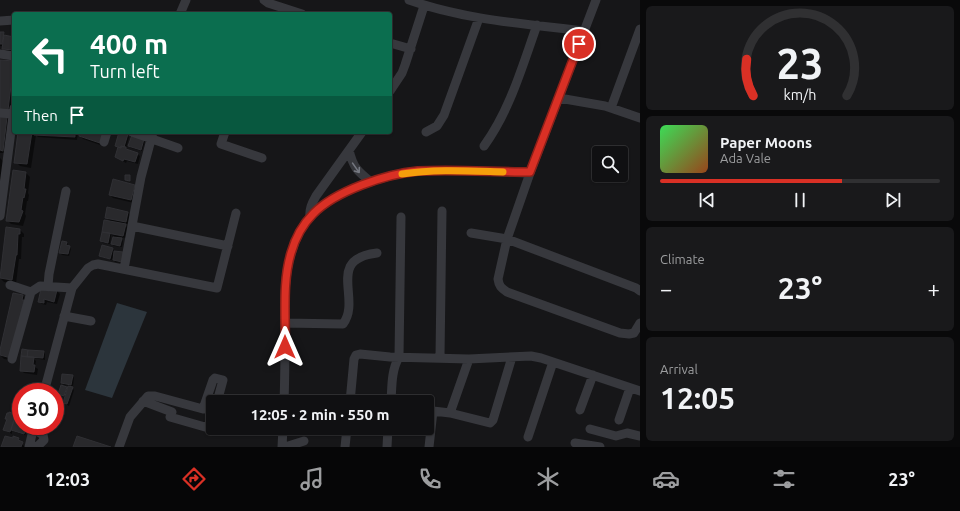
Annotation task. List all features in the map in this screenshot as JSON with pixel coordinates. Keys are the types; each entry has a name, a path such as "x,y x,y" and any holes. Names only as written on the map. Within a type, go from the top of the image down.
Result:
{"street":[{"path":"181,12 186,0"},
{"path":"264,0 268,3 296,12"},
{"path":"409,0 424,6 479,18 585,31"},
{"path":"596,0 530,172 507,239 498,279 501,288 507,292 620,333 634,333 640,323"},
{"path":"392,88 402,73 424,6"},
{"path":"426,132 437,126 444,116 479,18"},
{"path":"0,21 12,20"},
{"path":"484,146 495,131 506,110 537,26"},
{"path":"611,108 640,29"},
{"path":"392,44 411,49"},
{"path":"0,54 12,56"},
{"path":"558,98 611,108 640,118"},
{"path":"0,113 12,111"},
{"path":"0,215 4,154 12,120"},
{"path":"104,142 106,134"},
{"path":"224,134 221,144 262,158"},
{"path":"310,217 311,203 361,134"},
{"path":"124,269 141,177 152,135 178,148"},
{"path":"349,150 354,168 371,182"},
{"path":"284,395 286,281 290,255 304,224 323,205 346,192 393,175 442,171 530,172"},
{"path":"48,286 49,274 66,191"},
{"path":"440,357 442,211"},
{"path":"46,383 72,288 88,268 98,264 217,288 236,213"},
{"path":"391,395 393,372 399,357 402,217"},
{"path":"132,226 228,246"},
{"path":"471,233 507,239 636,288 640,291"},
{"path":"285,324 343,324 347,319 349,312 348,283 349,268 351,263 362,256 377,253"},
{"path":"10,285 31,292"},
{"path":"12,359 31,292 40,286 72,288"},
{"path":"64,316 91,321"},
{"path":"351,395 354,359 356,355 360,354 399,357 469,359 531,356 640,391"},
{"path":"434,411 450,412 490,423 493,420 512,357"},
{"path":"450,412 469,359"},
{"path":"528,436 553,362"},
{"path":"580,410 593,375"},
{"path":"208,395 213,380 216,378 223,380 219,395"},
{"path":"619,420 630,388"},
{"path":"119,447 130,417 143,401 151,395 206,410"},
{"path":"203,409 206,400"},
{"path":"143,401 170,417 206,426"},
{"path":"170,417 175,402"},
{"path":"590,429 616,436 627,433 640,436"},
{"path":"29,447 32,435"},
{"path":"283,435 283,447 304,441"},
{"path":"345,447 346,435"},
{"path":"386,447 387,435"},
{"path":"429,435 429,447"},
{"path":"575,443 600,447"}],"shaded area":[{"path":"117,303 147,312 112,398 85,390"}],"building":[{"path":"0,32 4,32 2,44 0,44"},
{"path":"4,35 12,37 12,50 2,49"},
{"path":"0,60 12,61 12,77 8,110 0,109"},
{"path":"0,116 7,117 3,151 0,150"},
{"path":"18,134 32,134 27,164 14,163"},
{"path":"75,134 75,137 34,135"},
{"path":"80,134 104,134 100,143 79,136"},
{"path":"118,134 128,134 124,147 121,146 121,148 115,146"},
{"path":"132,135 144,139 141,150 128,146"},
{"path":"121,146 138,153 135,162 124,159 123,161 115,157 118,147 121,148"},
{"path":"13,170 26,172 24,189 26,189 21,210 23,211 19,222 6,221"},
{"path":"125,175 130,175 130,181 125,180"},
{"path":"113,179 135,185 131,200 109,195"},
{"path":"107,207 128,212 126,222 105,218"},
{"path":"104,220 126,224 123,236 102,232"},
{"path":"6,227 20,229 20,234 18,234 17,255 12,280 0,278"},
{"path":"102,232 110,233 108,243 100,241"},
{"path":"113,237 122,238 120,246 111,244"},
{"path":"62,241 67,242 66,245 70,246 68,254 59,253"},
{"path":"102,245 113,248 110,259 99,256"},
{"path":"114,251 123,252 122,262 113,260"},
{"path":"50,288 57,290 54,302 44,299 44,303 38,302 41,289 49,291"},
{"path":"13,293 23,295 22,300 24,300 11,358 0,355 0,350"},
{"path":"22,349 28,350 27,357 21,356"},
{"path":"28,350 44,351 43,358 27,357"},
{"path":"21,356 34,357 34,372 20,371"},
{"path":"62,374 73,375 71,385 61,383"},
{"path":"64,386 67,387 64,396"},
{"path":"68,386 73,387 67,404 64,403"},
{"path":"7,413 12,413 12,426 10,432 3,430 7,419 5,419"},
{"path":"5,436 19,438 18,440 23,442 21,447 1,447"},
{"path":"77,436 111,447 73,447"}],"slow traffic":[{"path":"402,174 442,171 503,172"}],"route":[{"path":"285,347 286,281 290,255 304,224 313,213 323,205 346,192 393,175 442,171 530,172 579,44"}]}
